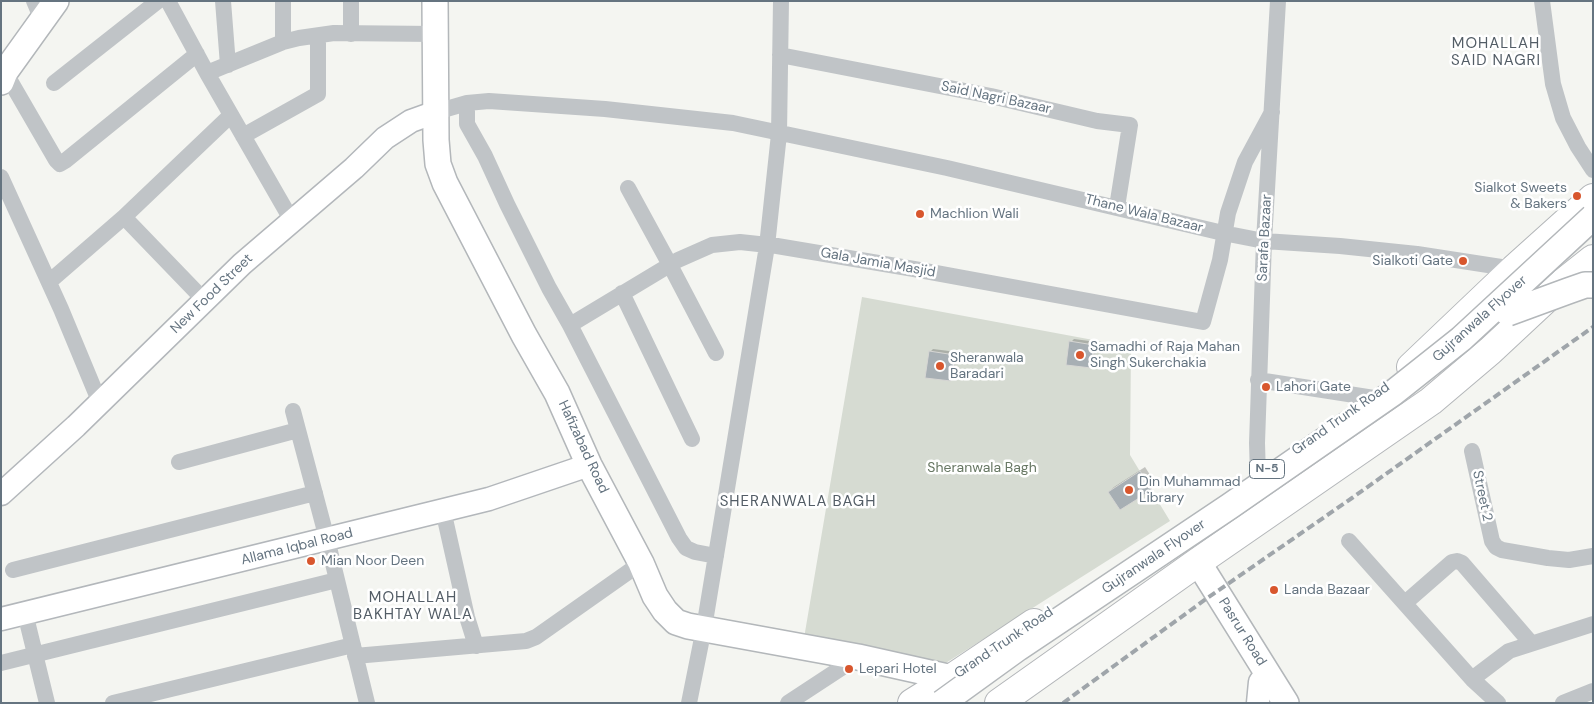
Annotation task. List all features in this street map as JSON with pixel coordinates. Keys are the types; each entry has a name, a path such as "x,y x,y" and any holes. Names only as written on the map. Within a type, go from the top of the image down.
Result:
{"highway":[{"name":"Grand Trunk Road","path":"912,703 1374,398 1401,377 1514,269 1593,198"},
{"name":"N-5","path":"999,703 1192,566 1431,401 1490,351 1564,282 1593,259"}],"main road":[{"name":"Hafizabad Road","path":"435,1 436,140 438,164 445,183 524,335 557,393 589,465 641,562 655,596 665,611 676,622 688,626 858,657 952,678"},
{"path":"3,77 44,8"},
{"name":"Gujranwala Flyover","path":"942,703 1018,648 1230,506 1393,393 1461,339 1593,217"},
{"name":"Gujranwala Flyover","path":"967,703 1278,488 1426,390 1556,267 1593,235"},
{"path":"1508,313 1585,285 1593,287"},
{"name":"Pasrur Road","path":"1192,566 1264,690 1286,703"}],"street":[{"path":"54,83 158,1"},
{"path":"168,1 292,221"},
{"path":"223,1 228,65"},
{"path":"283,1 283,42"},
{"path":"351,1 351,34"},
{"path":"689,703 704,628 767,246 779,134 781,1"},
{"name":"Sarafa Bazaar","path":"1258,476 1258,380 1278,1"},
{"path":"1542,1 1550,67 1563,118 1593,170"},
{"path":"207,73 283,42 334,33 435,34"},
{"path":"244,136 318,94 318,36"},
{"path":"3,77 60,164 197,54"},
{"name":"Said Nagri Bazaar","path":"780,55 991,96 1096,121 1130,125 1117,207"},
{"name":"Thane Wala Bazaar","path":"436,112 467,103 489,101 613,110 733,123 947,168 1223,233 1264,240 1417,254 1514,269"},
{"path":"467,103 467,124 485,156 549,288 570,325 679,538 686,548 695,552 716,556"},
{"name":"New Food Street","path":"1,494 100,404 242,264 354,168 385,138 411,121 436,112"},
{"path":"1223,233 1245,162 1272,112"},
{"path":"48,282 124,217 231,115"},
{"path":"1,177 100,404"},
{"path":"628,188 716,353"},
{"path":"124,217 205,301"},
{"name":"Gala Jamia Masjid","path":"570,325 670,265 712,245 740,242 777,246 914,269 1203,322 1220,260 1223,233"},
{"path":"1564,282 1593,287"},
{"path":"622,293 692,438"},
{"path":"1258,380 1374,398"},
{"path":"293,411 327,539 367,703"},
{"path":"179,462 298,430"},
{"name":"Street 2","path":"1472,451 1492,541 1496,547 1502,550 1569,560 1593,556"},
{"name":"Allama Iqbal Road","path":"1,619 504,495 589,465"},
{"path":"1258,476 1279,506"},
{"path":"13,570 315,493"},
{"path":"443,510 476,646"},
{"path":"1349,541 1472,679 1498,703"},
{"path":"1405,603 1452,562 1457,561 1462,563 1531,642"},
{"path":"113,703 354,650 476,646 526,642 536,637 641,562"},
{"path":"1,663 337,580"},
{"path":"25,613 47,703"},
{"path":"1472,679 1509,651 1531,642 1593,624"},
{"path":"788,703 858,657"},
{"path":"1563,703 1593,691"}],"green space":[{"name":"Sheranwala Bagh","path":"862,297 1131,347 1130,455 1170,521 941,666 804,638"}],"building":[{"name":"Samadhi of Raja Mahan Singh Sukerchakia","path":"1069,341 1094,345 1091,368 1066,365"},
{"name":"Sheranwala Baradari","path":"929,351 955,355 951,381 925,378"},
{"path":"1140,471 1152,490 1120,510 1108,492"}],"railway":[{"path":"1063,703 1206,599 1593,327"}],"place":[{"name":"Sialkot Sweets & Bakers","path":"1577,196"},
{"name":"Machlion Wali","path":"920,214"},
{"name":"Sialkoti Gate","path":"1463,261"},
{"name":"Samadhi of Raja Mahan Singh Sukerchakia","path":"1080,355"},
{"name":"Sheranwala Baradari","path":"940,366"},
{"name":"Lahori Gate","path":"1266,387"},
{"name":"Din Muhammad Library","path":"1129,490"},
{"name":"Mian Noor Deen","path":"311,561"},
{"name":"Landa Bazaar","path":"1274,590"},
{"name":"Lepari Hotel","path":"849,669"}],"district":[{"name":"MOHALLAH SAID NAGRI","path":"1496,52"},
{"name":"SHERANWALA BAGH","path":"798,502"},
{"name":"MOHALLAH BAKHTAY WALA","path":"413,606"}]}
